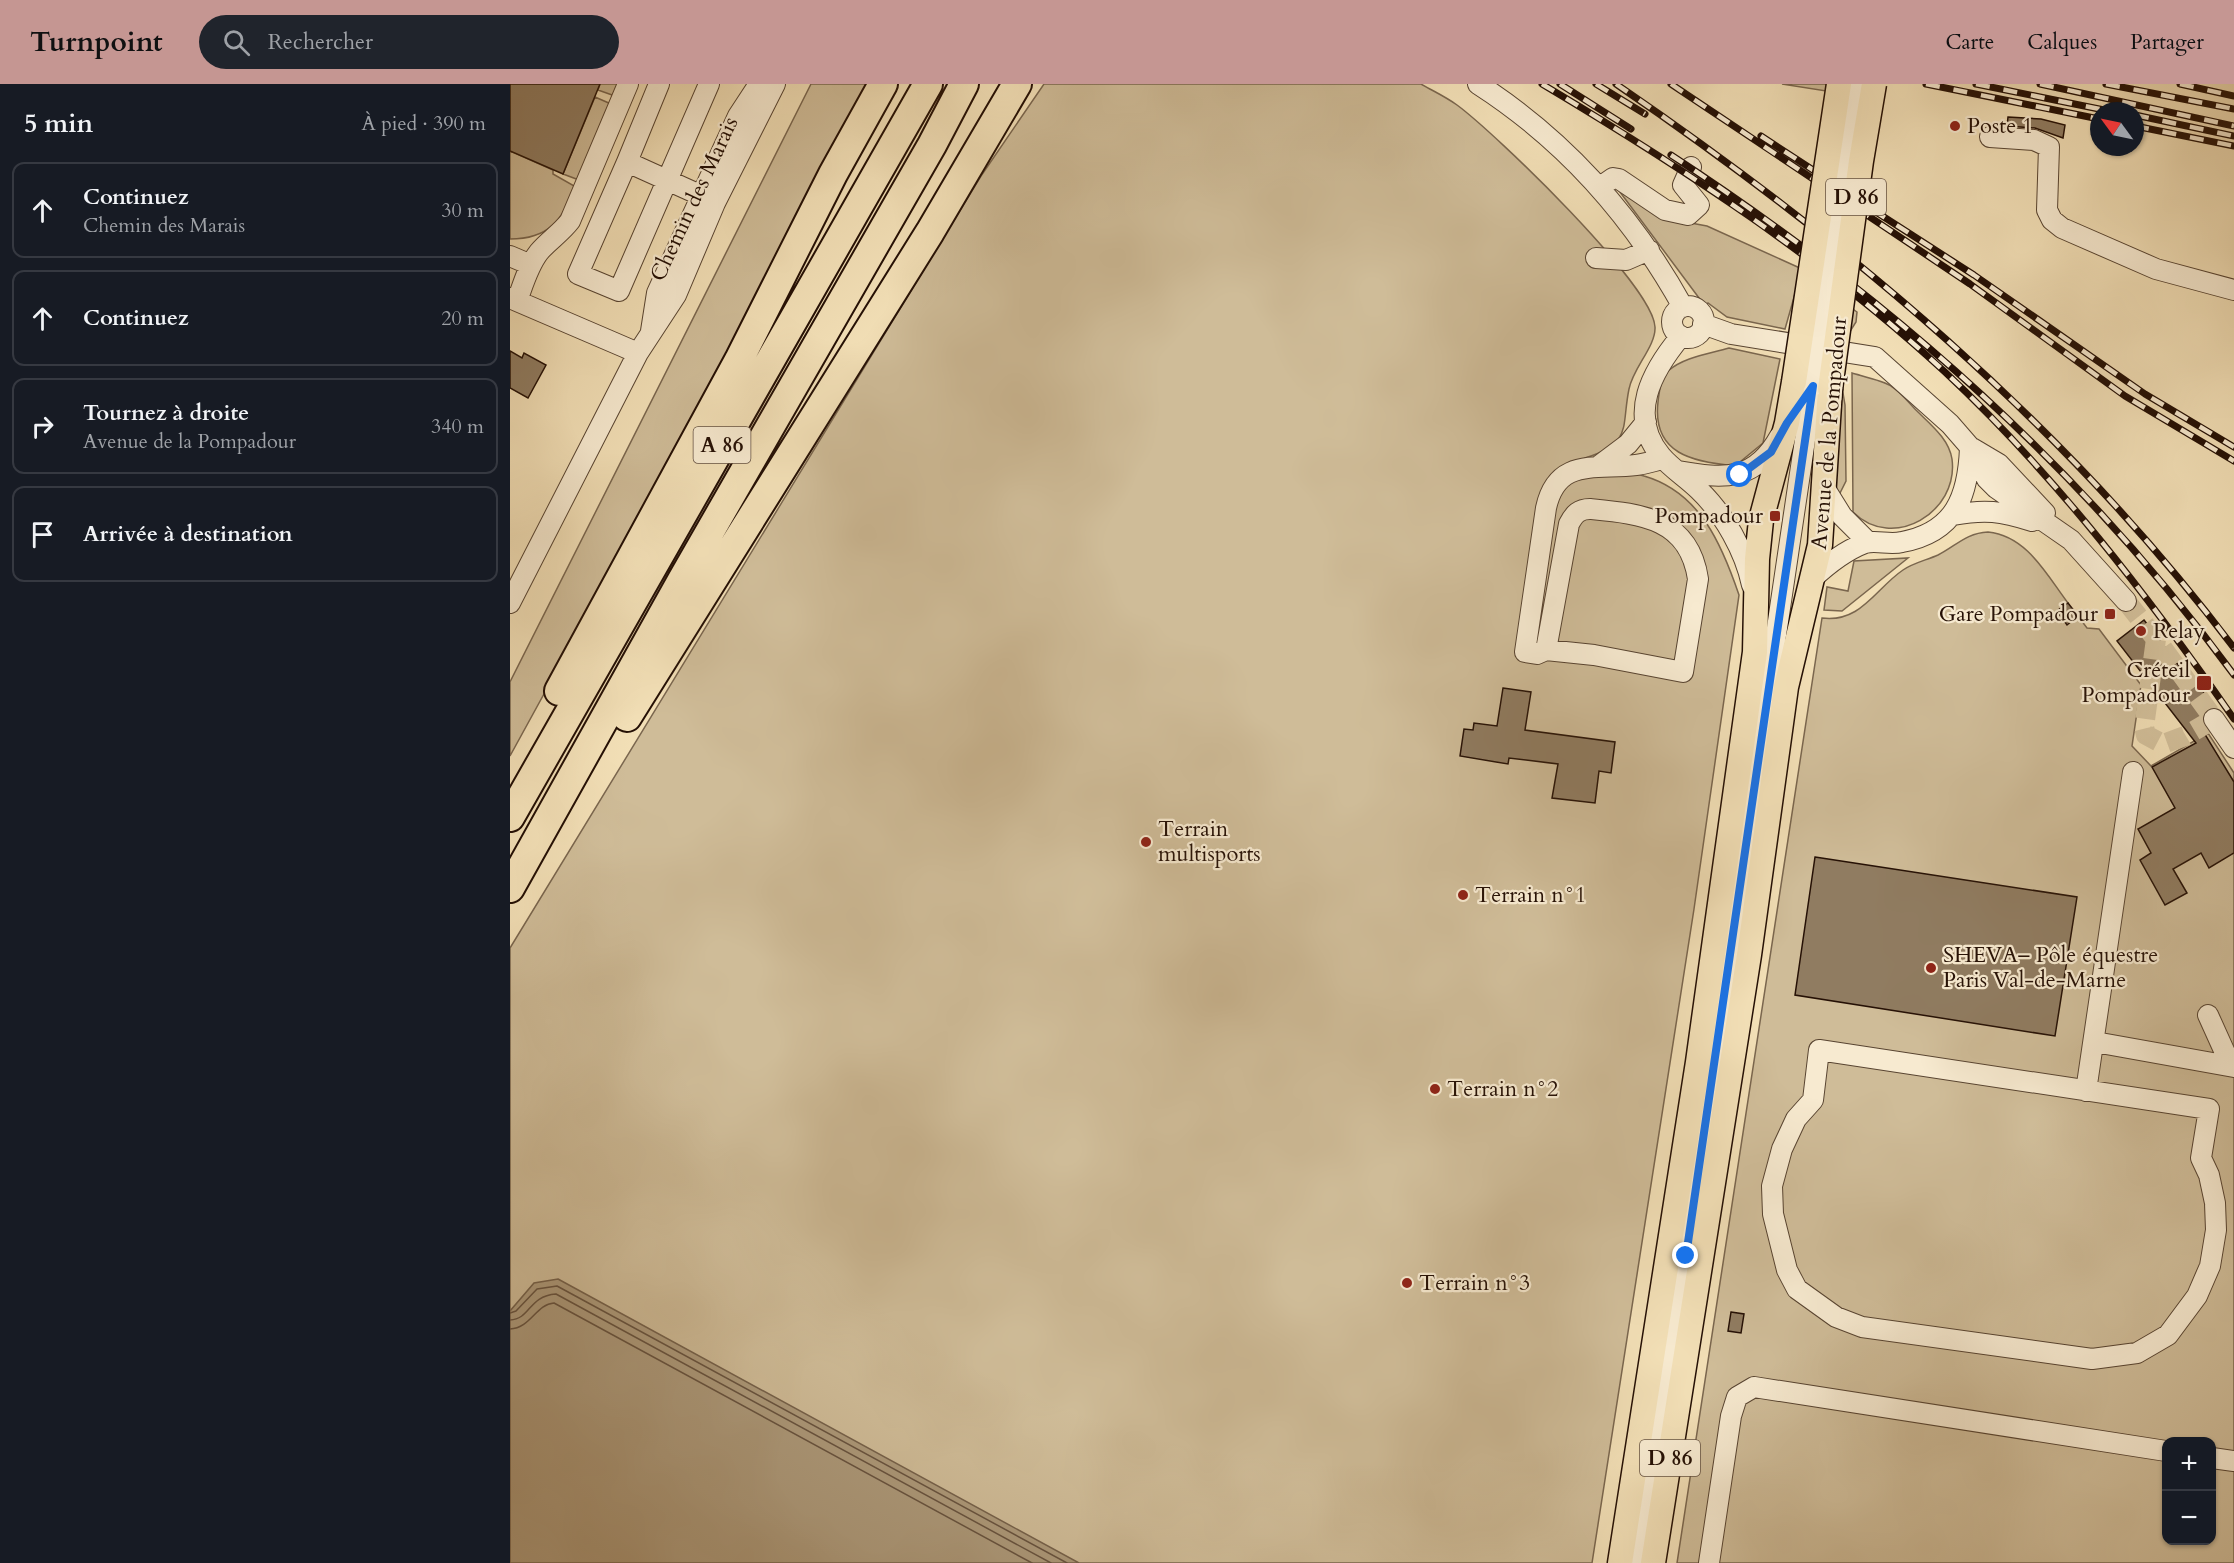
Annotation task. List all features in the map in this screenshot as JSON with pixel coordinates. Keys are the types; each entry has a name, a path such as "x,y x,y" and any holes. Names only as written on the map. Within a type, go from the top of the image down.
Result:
{"highway":[{"name":"A 86","path":"510,817 928,84"},
{"name":"A 86","path":"510,888 682,580 932,145 964,84"},
{"path":"573,778 606,753 969,167 1017,84"},
{"path":"541,762 550,708 739,360 876,96"}],"main road":[{"name":"Avenue de la Pompadour","path":"1653,1563 1749,956 1786,687 1820,545 1827,434 1812,386 1808,304 1839,84"},
{"name":"Avenue de la Pompadour","path":"1620,1563 1698,1062 1755,652 1761,520 1787,423 1812,386 1841,310 1874,84"}],"street":[{"path":"628,84 570,221 559,236 540,250 514,300 638,353"},
{"path":"659,84 578,274 619,291 709,84"},
{"path":"738,116 745,84"},
{"name":"Chemin des Marais","path":"510,603 638,353 676,295 738,116 759,84"},
{"name":"Chemin des Marais","path":"708,199 775,84"},
{"path":"1479,84 1520,113 1600,187 1649,250 1683,307"},
{"name":"Avenue de la Pompadour","path":"1638,1563 1812,386 1859,84"},
{"path":"1990,137 2034,140 2049,147 2047,210 2052,220 2062,228 2156,269 2234,290"},
{"path":"627,162 708,199"},
{"path":"1600,187 1613,178 1619,178 1665,210 1688,215 1699,205 1683,185 1691,167"},
{"path":"1596,258 1626,260 1649,250"},
{"path":"510,256 531,265"},
{"path":"1683,307 1696,309 1702,315 1703,324 1695,336 1681,336 1674,330 1672,321 1675,313 1683,307"},
{"path":"1703,324 1731,334 1875,357 1938,411 1970,447 1999,464 2037,501 2058,530 2071,540 2126,601"},
{"path":"1681,336 1654,373 1645,404 1646,422 1654,446 1670,465 1700,490 1719,513 1749,570 1756,609"},
{"path":"1600,465 1629,444 1646,422"},
{"path":"1546,650 1569,524 1577,512 1590,509 1651,518 1672,531 1689,547 1698,579 1683,672 1546,650 1537,654 1525,652 1548,498 1554,486 1564,475 1586,467 1600,465 1670,465 1713,477 1740,475 1771,452 1787,423"},
{"path":"1953,515 1966,486 1970,447"},
{"path":"1824,487 1842,516 1868,542"},
{"path":"1812,579 1839,556 1868,542 1900,543 1924,536 1953,515 1979,510 2001,511 2058,530"},
{"path":"2214,719 2234,748"},
{"path":"2086,1091 2133,772"},
{"path":"2208,1015 2232,1066"},
{"path":"2095,1042 2232,1066"},
{"path":"1819,1050 2086,1091 2209,1109 2201,1158 2209,1175 2215,1203 2216,1230 2210,1266 2197,1296 2168,1335 2137,1353 2092,1359 1862,1327 1836,1317 1797,1288 1786,1270 1778,1240 1773,1214 1772,1186 1782,1149 1796,1119 1813,1100 1819,1050"},
{"path":"1709,1563 1731,1416 1737,1397 1754,1387 2162,1450"},
{"path":"2216,1459 2234,1461"}],"shaded area":[{"path":"600,84 620,84 615,96 598,90"},
{"path":"811,84 869,84 750,318 510,756 510,682"},
{"name":"Terrain multisports","path":"1044,84 1421,84 1457,105 1476,121 1570,211 1629,279 1647,307 1655,327 1652,342 1631,381 1622,432 1611,446 1585,458 1588,476 1623,474 1644,476 1680,494 1706,523 1716,540 1739,595 1694,909 1592,1563 510,1563 510,948 981,176"},
{"path":"1782,84 1827,84 1826,91"},
{"path":"595,97 611,104 579,180 563,174"},
{"path":"510,151 553,170 553,174 576,187 559,218 545,231 535,236 510,239"},
{"path":"1617,188 1669,219 1707,226 1802,269 1785,329 1727,317 1708,303 1705,306"},
{"path":"1850,307 1857,312 1856,322 1849,333 1841,381 1845,405 1846,481 1838,497 1834,480 1834,432"},
{"path":"1729,348 1780,359 1763,443 1735,466 1704,462 1678,452 1662,433 1658,420 1660,390 1668,371 1689,359"},
{"path":"1852,373 1895,388 1933,427 1950,452 1951,478 1945,495 1934,510 1904,527 1886,528 1869,523 1853,512"},
{"name":"SHEVA– Pôle équestre Paris Val-de-Marne","path":"1988,532 2002,535 2025,549 2068,603 2057,611 2067,624 2078,616 2087,628 2099,629 2141,685 2132,746 2151,766 2208,733 2234,773 2234,1563 1677,1563 1822,618 1836,618 1857,610 1903,570 1938,555 1973,535"},
{"path":"1908,558 1842,611 1824,610 1827,587 1848,591 1854,561"}],"water":[{"path":"558,1279 1079,1563 510,1563 510,1311 534,1283"}],"building":[{"path":"510,84 600,84 563,174 510,151"},
{"path":"2008,117 2041,119 2065,125 2063,138 2035,128 2007,126"},
{"path":"510,351 522,358 524,353 546,365 528,398 510,388"},
{"path":"2068,603 2078,616 2067,625 2057,611"},
{"path":"2144,620 2189,679 2192,677 2208,698 2205,700 2211,708 2203,713 2198,723 2234,782 2234,853 2209,868 2201,853 2173,869 2187,893 2165,905 2140,860 2151,853 2138,829 2175,808 2152,767 2196,743 2117,641"},
{"path":"1503,688 1531,692 1525,730 1615,742 1611,773 1599,771 1595,803 1552,798 1558,764 1509,758 1508,764 1460,756 1464,729 1473,730 1474,723 1497,726"},
{"path":"1815,857 2077,897 2055,1036 1795,995"},
{"path":"1731,1312 1744,1314 1741,1333 1728,1331"}],"tunnel":[{"path":"2126,601 2156,639 2214,719 2185,736 2163,744 2146,735 2144,727 2156,639"}],"railway":[{"path":"1542,84 1647,149 1751,218 1851,292 1945,372 1985,411 2062,494 2134,582 2234,719"},
{"path":"1560,84 1631,129"},
{"path":"1596,84 1645,114"},
{"path":"1616,84 1702,144 1786,207 1948,341 2025,412 2098,487 2168,566 2234,648"},
{"path":"1671,84 1970,284 2125,396 2234,461"},
{"path":"1926,84 2090,117"},
{"path":"1976,84 2090,107"},
{"path":"2040,84 2234,126"},
{"path":"2106,84 2234,109"},
{"path":"2180,84 2234,96"},
{"path":"2144,117 2234,136"},
{"path":"2144,128 2234,146"},
{"path":"1761,136 1813,170"},
{"path":"1671,155 1751,209 1829,266 1904,326 1976,390 2046,456 2112,525 2175,598 2234,675"},
{"path":"1873,210 1974,275 2145,394 2234,447"}],"place":[{"name":"Poste 1","path":"1955,126"},
{"name":"Pompadour","path":"1775,516"},
{"name":"Gare Pompadour","path":"2110,614"},
{"name":"Relay","path":"2141,631"},
{"name":"Créteil Pompadour","path":"2204,683"},
{"name":"Terrain multisports","path":"1146,842"},
{"name":"Terrain n°1","path":"1463,895"},
{"name":"SHEVA– Pôle équestre Paris Val-de-Marne","path":"1931,968"},
{"name":"Terrain n°2","path":"1435,1089"},
{"name":"Terrain n°3","path":"1407,1283"}],"route":[{"path":"1686,1256 1813,386 1787,423 1771,452 1740,475"}]}
